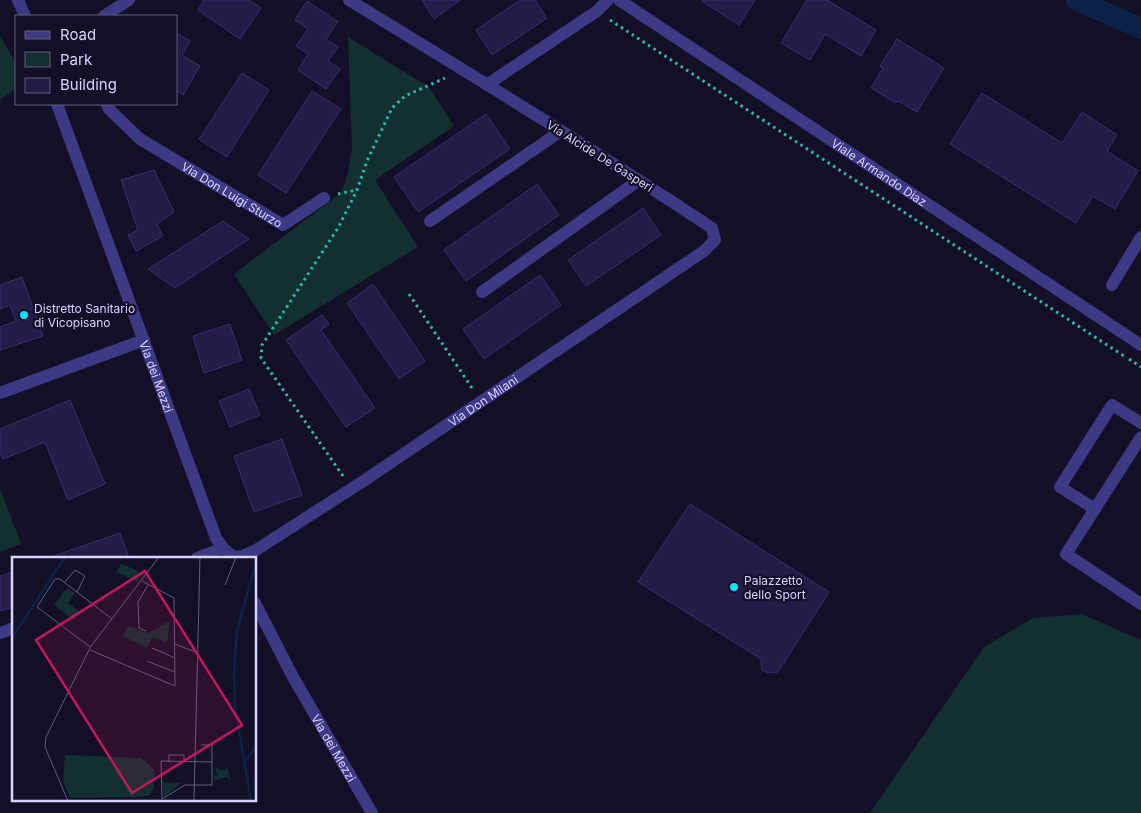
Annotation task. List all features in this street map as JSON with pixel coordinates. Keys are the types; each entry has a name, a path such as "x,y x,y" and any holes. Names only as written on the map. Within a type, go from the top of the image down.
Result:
{"street":[{"path":"18,0 24,15"},
{"path":"106,15 129,0"},
{"name":"Via Alcide De Gasperi","path":"349,0 488,84 712,228"},
{"path":"488,84 597,11 608,0"},
{"name":"Viale Armando Diaz","path":"618,0 1141,345"},
{"name":"Via dei Mezzi","path":"58,105 216,538 222,548"},
{"name":"Via Don Luigi Sturzo","path":"107,105 109,109 140,139 283,225 324,198"},
{"path":"430,221 561,131"},
{"path":"482,292 639,180"},
{"name":"Via Don Milani","path":"239,557 256,550 352,489 704,251 715,240 712,228"},
{"path":"1112,285 1141,237"},
{"path":"0,394 144,340"},
{"path":"1095,508 1060,487 1112,405 1141,423"},
{"path":"1141,437 1066,554 1141,604"},
{"path":"200,557 222,548 234,557"},
{"name":"Via dei Mezzi","path":"256,605 289,670 372,813"},
{"path":"0,634 12,629"}],"path":[{"path":"597,11 1141,367"},
{"path":"352,489 262,358 262,345 338,228 357,190 367,161 392,108 405,96 464,70"},
{"path":"408,294 480,401"}],"green space":[{"path":"0,36 15,61 15,90 0,99"},
{"path":"348,37 429,87 454,126 375,180 418,247 274,335 234,274 341,193 347,177 352,149"},
{"path":"0,488 21,544 0,552"},
{"path":"1082,614 1141,640 1141,813 870,813 984,647 1033,618"}],"building":[{"path":"204,0 249,0 261,8 240,39 198,10"},
{"path":"422,0 460,0 434,19"},
{"path":"520,0 535,0 547,18 492,55 476,30"},
{"path":"703,0 755,0 739,25"},
{"path":"807,0 827,0 876,30 861,56 825,34 810,60 781,43"},
{"path":"307,1 338,22 326,39 338,47 328,61 340,69 326,89 298,70 308,54 296,46 308,29 295,20"},
{"path":"178,34 190,41 182,55 200,66 183,95 178,92"},
{"path":"897,39 944,68 917,112 898,101 896,103 871,88 883,68 880,66"},
{"path":"242,73 269,90 227,157 199,139"},
{"path":"312,91 341,109 286,193 258,175"},
{"path":"982,93 1062,143 1082,112 1117,135 1107,151 1138,171 1115,209 1093,196 1076,223 950,144"},
{"path":"486,114 510,149 418,212 394,177"},
{"path":"154,170 174,212 157,224 163,236 136,251 128,235 138,230 121,180"},
{"path":"537,184 559,215 466,281 444,250"},
{"path":"643,208 661,235 586,286 568,260"},
{"path":"223,221 249,239 175,288 148,269"},
{"path":"540,275 561,305 484,359 463,329"},
{"name":"Distretto Sanitario di Vicopisano","path":"22,277 43,336 0,350 0,327 16,321 10,305 0,309 0,285"},
{"path":"373,284 425,361 399,379 347,303"},
{"path":"322,315 329,324 321,330 375,408 346,427 286,340"},
{"path":"230,324 242,360 204,373 193,336"},
{"path":"249,389 260,415 230,427 219,401"},
{"path":"70,400 105,484 68,500 45,442 3,459 0,452 0,429"},
{"path":"282,439 302,495 254,512 234,456"},
{"name":"Palazzetto dello Sport","path":"690,504 829,592 778,672 768,673 762,670 761,659 638,582"},
{"path":"120,533 129,557 51,557"},
{"path":"12,573 12,608 0,611 0,576"}],"waterway":[{"path":"1076,0 1141,28"}],"place":[{"name":"Distretto Sanitario di Vicopisano","path":"24,315"},
{"name":"Palazzetto dello Sport","path":"734,587"}]}
